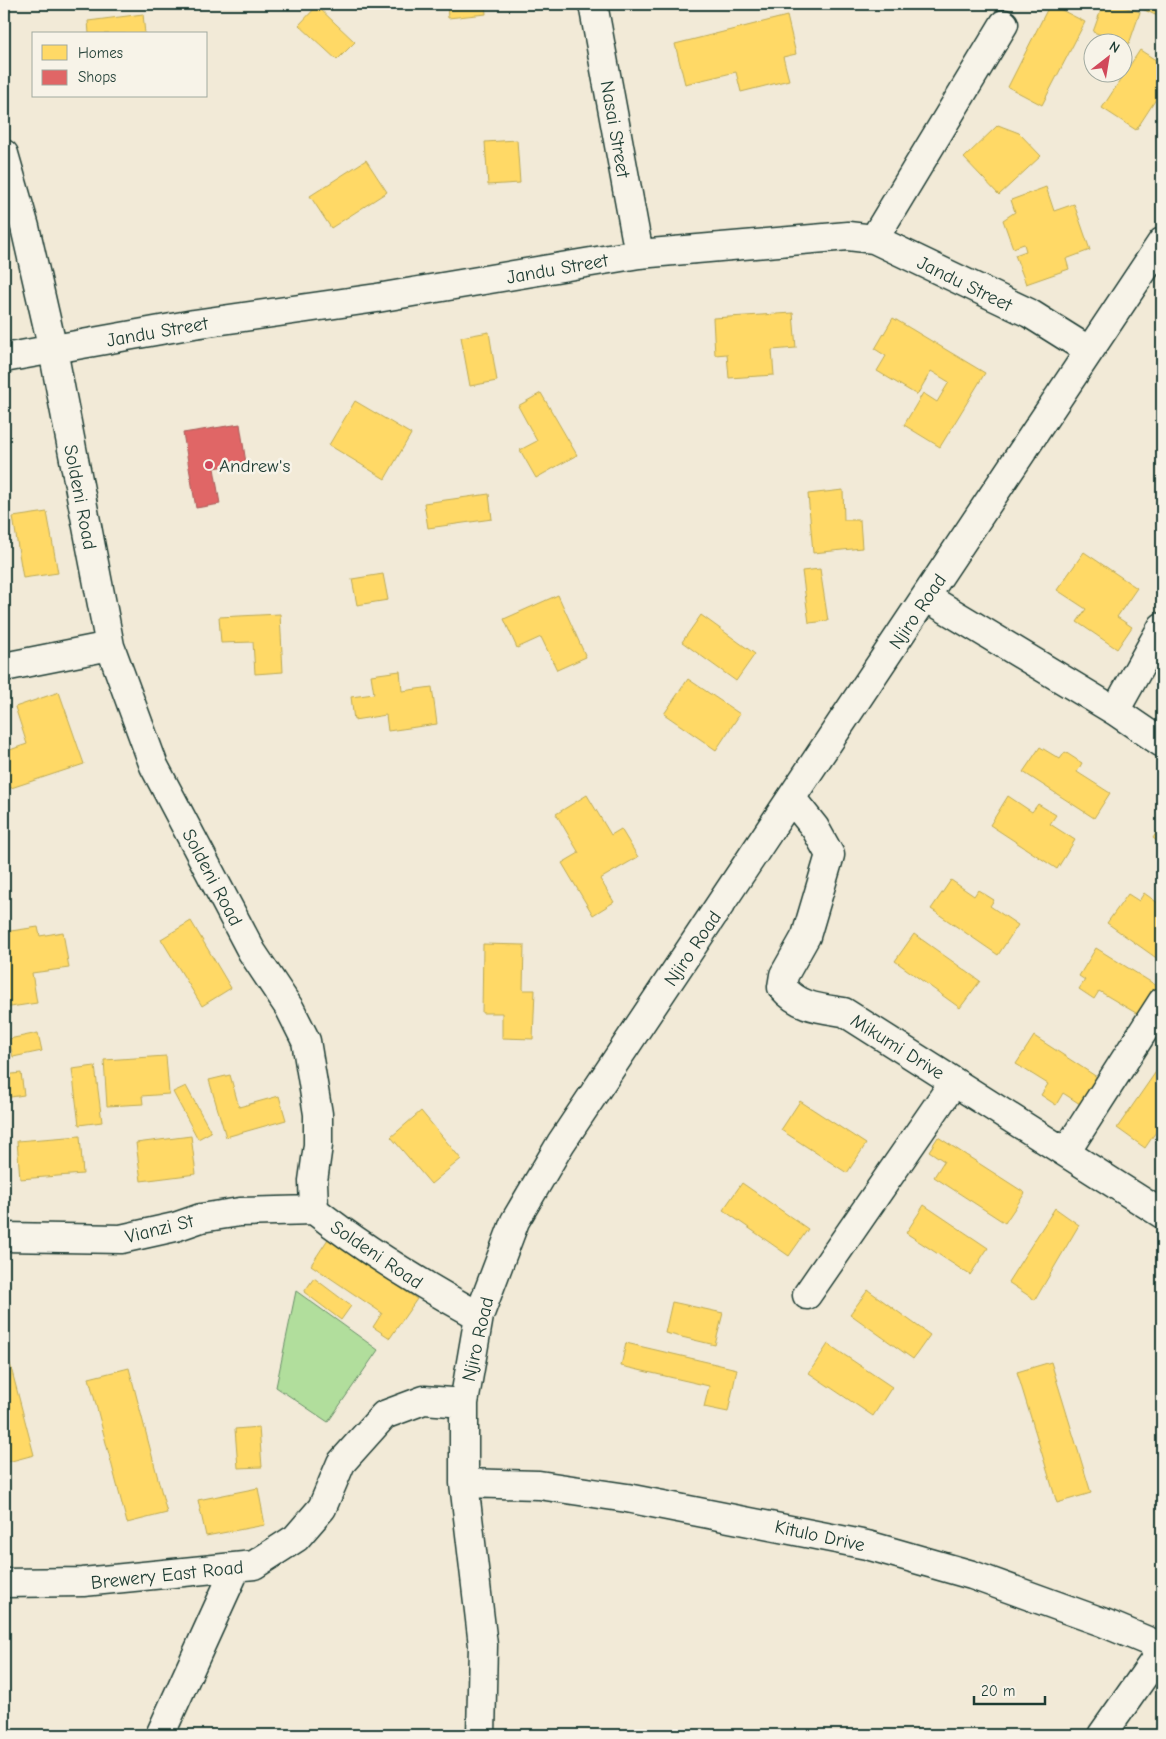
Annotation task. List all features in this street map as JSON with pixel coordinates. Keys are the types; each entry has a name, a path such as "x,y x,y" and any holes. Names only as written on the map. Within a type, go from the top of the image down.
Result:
{"street":[{"name":"Nasai Street","path":"594,4 640,254"},
{"path":"874,239 1004,24"},
{"name":"Soldeni Road","path":"4,154 25,227 53,350 110,646 154,766 252,952 290,1009 306,1041 318,1114 318,1145 313,1181 314,1210 361,1247 424,1287 478,1316"},
{"name":"Jandu Street","path":"4,358 194,324 377,298 640,254 848,236 874,239 1029,313 1088,350"},
{"name":"Njiro Road","path":"480,1735 483,1645 464,1483 464,1402 478,1316 515,1221 557,1151 1088,350 1162,242"},
{"path":"926,597 1115,711 1162,743"},
{"path":"1115,711 1162,627"},
{"path":"4,667 110,646"},
{"name":"Mikumi Drive","path":"792,799 815,828 830,854 806,936 784,975 782,987 791,998 806,1005 844,1012 1162,1214"},
{"path":"1066,1152 1162,1002"},
{"path":"807,1295 954,1082"},
{"name":"Vianzi St","path":"4,1237 121,1239 175,1227 201,1218 240,1212 314,1210"},
{"name":"Brewery East Road","path":"4,1582 83,1582 254,1565 296,1538 322,1508 341,1463 384,1415 424,1400 464,1402"},
{"name":"Kitulo Drive","path":"464,1483 539,1485 627,1498 867,1545 972,1575 1102,1622 1162,1648"},
{"path":"160,1735 236,1568"},
{"path":"1102,1735 1162,1648"}],"green space":[{"path":"296,1291 378,1350 328,1422 276,1387"}],"building: Homes":[{"path":"447,4 485,4 486,14 448,18"},
{"path":"1050,4 1085,22 1042,105 1008,87"},
{"path":"1103,4 1115,4 1140,12 1133,32 1093,32"},
{"path":"1142,4 1162,4 1162,18 1140,8"},
{"path":"317,6 355,42 337,60 299,25"},
{"path":"143,14 145,32 89,32 88,21"},
{"path":"787,16 796,54 783,57 789,80 741,92 736,72 685,84 675,44"},
{"path":"1140,50 1162,64 1162,90 1136,130 1102,108 1119,82 1134,82 1134,59"},
{"path":"998,125 1019,133 1041,156 999,195 964,158"},
{"path":"517,140 520,183 488,185 485,142"},
{"path":"366,160 387,192 331,228 310,196"},
{"path":"1046,187 1054,211 1074,204 1090,250 1066,259 1069,269 1026,284 1015,255 1026,251 1024,244 1013,248 1003,220 1015,212 1011,200"},
{"path":"793,313 796,348 772,350 774,375 729,378 727,354 715,355 713,318"},
{"path":"893,318 985,373 940,447 904,425 923,393 937,402 949,382 931,371 917,395 877,371 886,356 875,349"},
{"path":"489,332 497,381 470,386 461,337"},
{"path":"541,393 577,455 536,478 520,450 537,441 518,406"},
{"path":"355,401 411,434 385,479 329,445"},
{"path":"843,490 844,520 860,520 862,548 813,553 808,494"},
{"path":"489,494 492,519 428,528 424,503"},
{"path":"47,512 58,573 23,578 13,517"},
{"path":"1084,552 1137,588 1117,617 1132,627 1117,649 1077,622 1086,609 1057,590"},
{"path":"820,569 828,621 809,623 802,571"},
{"path":"383,574 388,600 357,605 352,579"},
{"path":"558,595 586,657 557,670 541,637 517,648 504,619"},
{"path":"280,614 283,672 255,674 253,642 221,643 219,617"},
{"path":"701,615 755,654 736,681 682,642"},
{"path":"400,671 402,691 432,687 437,724 388,731 386,715 354,720 351,697 374,694 371,675"},
{"path":"688,679 740,714 716,750 664,714"},
{"path":"59,692 84,764 8,789 4,775 4,752 27,744 15,707"},
{"path":"1040,747 1060,759 1065,752 1082,763 1077,772 1110,793 1094,818 1023,772"},
{"path":"587,795 611,835 621,829 638,857 600,879 614,902 593,915 562,863 579,853 556,814"},
{"path":"1008,796 1032,812 1038,804 1056,815 1050,824 1075,840 1057,869 990,825"},
{"path":"1162,824 1162,845 1153,838"},
{"path":"951,880 974,896 978,890 994,900 990,906 1018,925 998,955 931,909"},
{"path":"1144,893 1162,906 1159,914 1162,917 1162,962 1107,923 1128,894 1139,901"},
{"path":"191,921 231,988 202,1006 161,939"},
{"path":"38,927 40,936 63,932 69,968 32,973 37,1003 4,1008 4,932"},
{"path":"914,934 980,981 960,1008 895,961"},
{"path":"483,944 524,945 523,990 535,990 533,1039 502,1038 502,1013 482,1013"},
{"path":"1096,948 1162,989 1146,1019 1099,991 1094,999 1079,989 1085,980 1079,976"},
{"path":"38,1033 42,1051 13,1057 9,1039"},
{"path":"1034,1036 1100,1079 1083,1106 1063,1093 1056,1105 1041,1095 1048,1084 1016,1064"},
{"path":"166,1056 169,1094 142,1096 143,1104 107,1106 104,1060"},
{"path":"1162,1063 1162,1123 1145,1148 1117,1128"},
{"path":"95,1066 102,1122 79,1125 72,1069"},
{"path":"21,1073 24,1095 4,1098 4,1075"},
{"path":"230,1075 239,1107 279,1096 286,1120 226,1137 209,1080"},
{"path":"186,1086 211,1132 198,1139 173,1092"},
{"path":"800,1101 866,1144 847,1173 781,1130"},
{"path":"421,1111 461,1159 431,1184 391,1137"},
{"path":"80,1136 83,1174 20,1179 17,1141"},
{"path":"191,1136 196,1174 141,1181 136,1143"},
{"path":"938,1137 1025,1193 1005,1223 934,1177 944,1161 929,1151"},
{"path":"742,1183 808,1229 789,1256 723,1210"},
{"path":"924,1205 988,1248 970,1275 906,1233"},
{"path":"1055,1208 1079,1225 1035,1300 1008,1282"},
{"path":"328,1239 417,1299 390,1338 373,1327 382,1313 311,1265"},
{"path":"314,1278 351,1306 341,1320 304,1292"},
{"path":"868,1290 930,1335 913,1359 850,1314"},
{"path":"672,1302 723,1313 715,1345 665,1333"},
{"path":"4,1341 34,1455 4,1463"},
{"path":"626,1343 737,1369 728,1412 704,1407 709,1386 621,1366"},
{"path":"828,1344 892,1387 873,1416 809,1373"},
{"path":"1051,1362 1091,1493 1057,1503 1017,1372"},
{"path":"129,1368 167,1513 127,1523 89,1378"},
{"path":"259,1427 262,1467 238,1468 235,1429"},
{"path":"258,1488 265,1525 206,1536 198,1500"}],"building: Shops":[{"name":"Andrew's","path":"240,424 246,463 214,468 220,504 196,508 183,433"}],"place":[{"name":"Andrew's","path":"209,465"}]}
